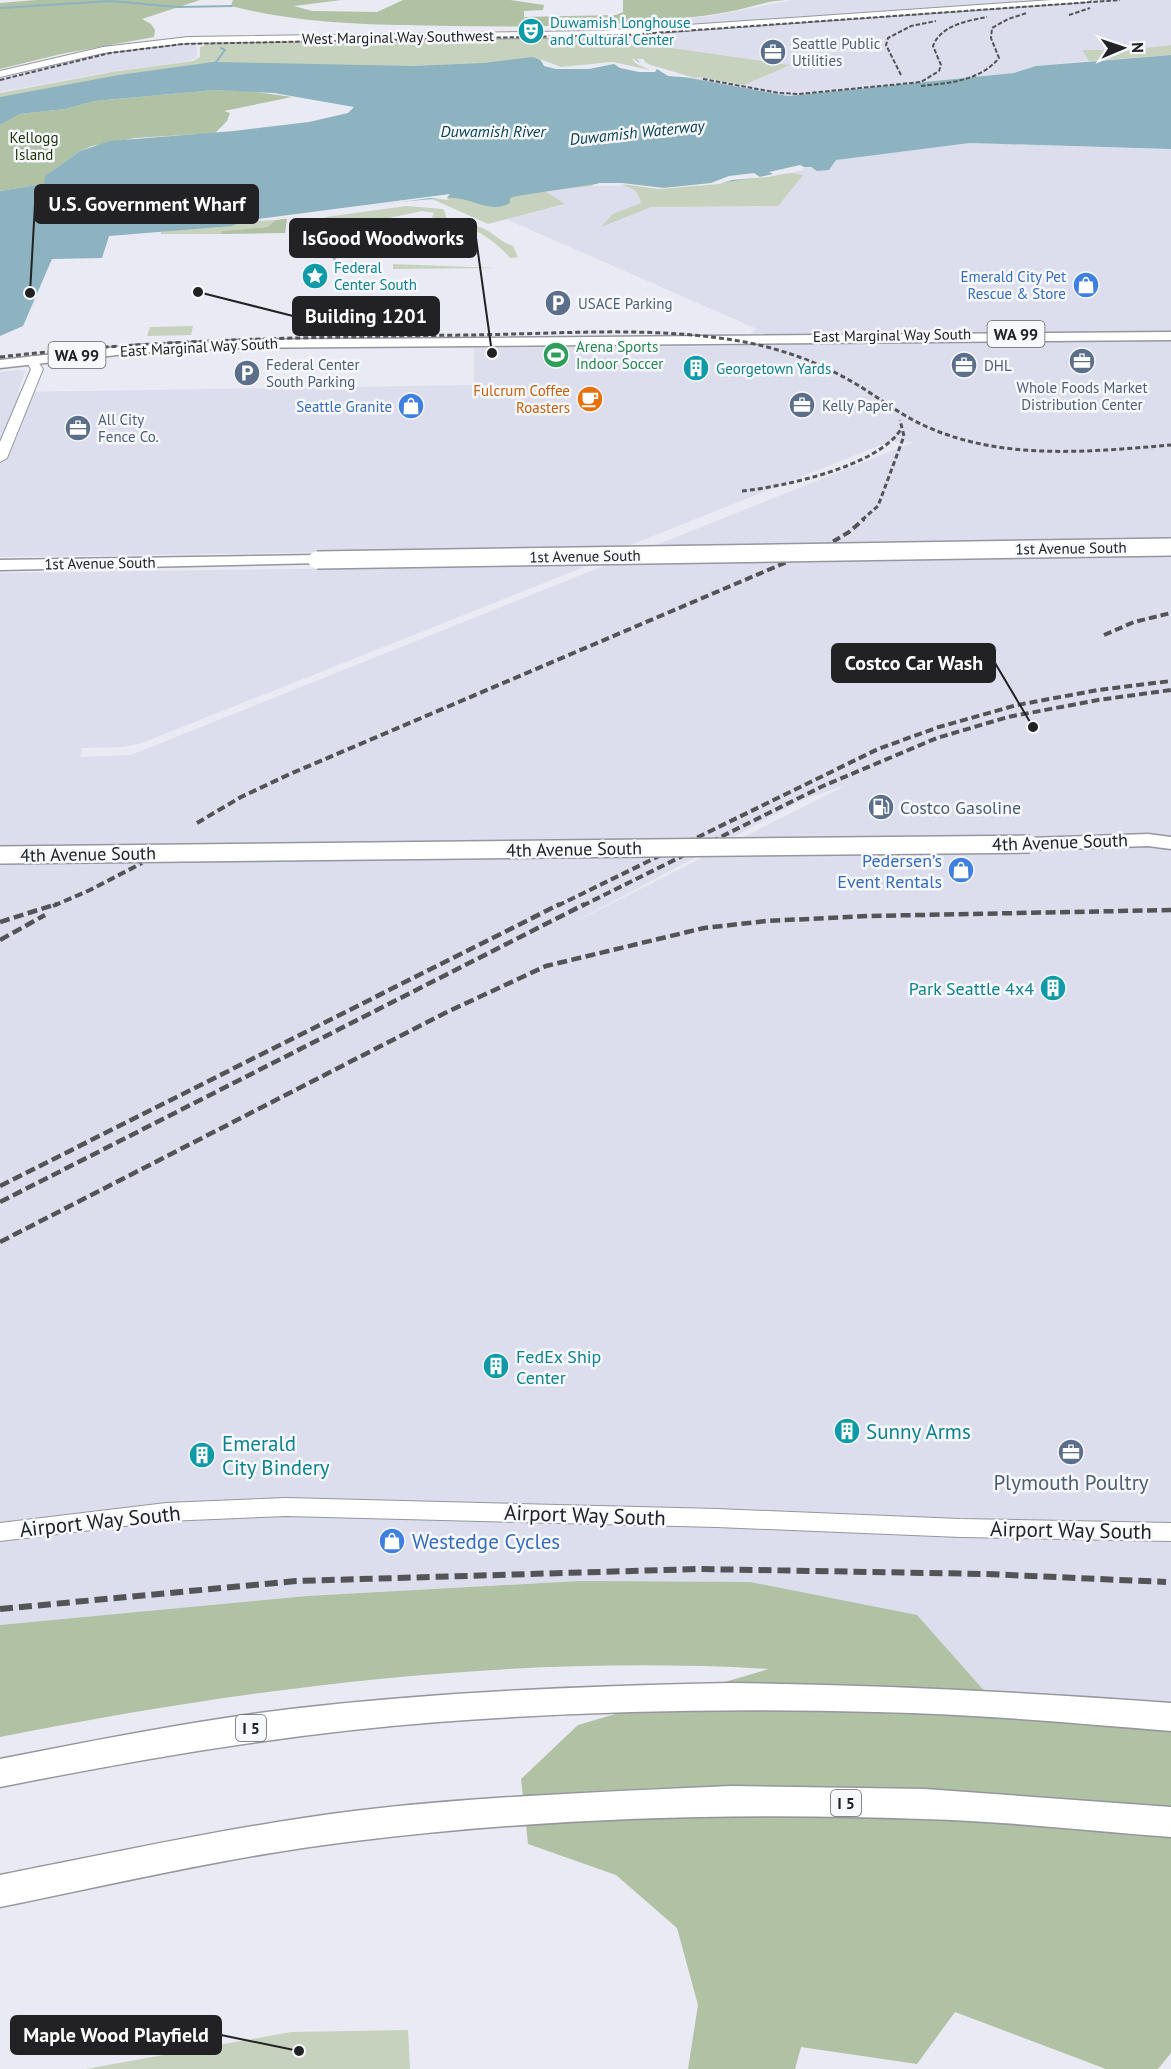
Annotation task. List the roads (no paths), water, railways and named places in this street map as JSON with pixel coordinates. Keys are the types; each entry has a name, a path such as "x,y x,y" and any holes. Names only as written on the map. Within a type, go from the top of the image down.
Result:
{"highway":[{"name":"East Marginal Way South","path":"0,364 145,348 239,344 1171,334"},
{"name":"I 5","path":"0,1773 69,1757 195,1735 354,1714 505,1702 586,1699 884,1699 1028,1706 1171,1717"},
{"name":"I 5","path":"0,1891 189,1853 354,1826 521,1811 731,1801 925,1804 1171,1821"}],"main road":[{"name":"West Marginal Way Southwest","path":"0,74 103,50 186,41 600,34 1087,0"},
{"path":"0,458 37,369 31,360"},
{"name":"1st Avenue South","path":"0,565 1171,546"},
{"name":"4th Avenue South","path":"1149,840 1171,834"},
{"name":"4th Avenue South","path":"0,855 1030,844 1149,840 1171,843"},
{"name":"Airport Way South","path":"0,1532 166,1512 286,1507 960,1528 1171,1532"}],"water":[{"name":"Duwamish River","path":"1171,55 1171,149 970,143 836,160 829,170 817,171 811,167 802,167 768,176 720,183 661,188 627,184 595,184 517,196 510,198 510,203 495,207 448,198 369,205 239,223 232,226 109,236 102,258 52,259 23,326 0,336 0,191 44,184 45,176 80,151 110,141 234,131 309,122 348,113 354,107 274,93 215,90 95,101 65,109 20,114 0,125 0,97 119,75 213,62 413,66 484,63 533,57 557,67 615,63 624,67 653,70 634,60 642,61 673,75 788,96 1014,73 1036,66"}],"waterway":[{"path":"0,8 110,1 178,7 232,6"},
{"path":"216,62 225,50 221,48"},
{"path":"328,224 327,241 333,251 335,263"}],"railway":[{"path":"0,80 110,53 183,44 625,35 1120,0"},
{"path":"1069,15 1090,8"},
{"path":"921,86 963,80 983,72 999,58 991,38 992,28 1008,19 1027,13"},
{"path":"703,79 779,93 799,94 921,82 939,71 941,65 933,46 942,33 956,25 987,17"},
{"path":"901,75 886,45 888,38 911,26 936,21"},
{"path":"0,357 117,346 234,340 574,332 680,334 750,343 804,359 843,377 923,425 983,444 1045,451 1108,450 1171,445"},
{"path":"862,520 878,506 904,436 900,420"},
{"path":"742,491 781,485 852,464 873,454 890,442 901,429"},
{"path":"197,823 241,797 290,774 829,544 849,532 864,519"},
{"path":"1104,635 1134,622 1171,613"},
{"path":"557,906 878,749 939,727 1017,705 1098,690 1171,681"},
{"path":"582,906 823,786 937,738 1008,717 1098,700 1171,690"},
{"path":"53,906 142,863"},
{"path":"0,922 57,904"},
{"path":"0,1186 560,904"},
{"path":"0,1202 585,904"},
{"path":"0,1242 445,1013 546,966 704,928 766,921 869,916 1171,910"},
{"path":"0,940 45,915"},
{"path":"0,1609 296,1581 698,1569 987,1574 1166,1582"}],"place":[{"name":"Duwamish Longhouse and Cultural Center","path":"531,31"},
{"name":"Seattle Public Utilities","path":"773,52"},
{"name":"Federal Center South","path":"315,276"},
{"name":"Emerald City Pet Rescue & Store","path":"1086,285"},
{"name":"Building 1201","path":"198,292"},
{"name":"U.S. Government Wharf","path":"30,293"},
{"name":"USACE Parking","path":"558,303"},
{"name":"IsGood Woodworks","path":"492,353"},
{"name":"Arena Sports Indoor Soccer","path":"556,355"},
{"name":"Whole Foods Market Distribution Center","path":"1082,361"},
{"name":"DHL","path":"964,365"},
{"name":"Georgetown Yards","path":"696,368"},
{"name":"Federal Center South Parking","path":"247,373"},
{"name":"Fulcrum Coffee Roasters","path":"590,399"},
{"name":"Kelly Paper","path":"802,405"},
{"name":"Seattle Granite","path":"411,406"},
{"name":"All City Fence Co.","path":"78,428"},
{"name":"Costco Car Wash","path":"1033,727"},
{"name":"Costco Gasoline","path":"881,807"},
{"name":"Pedersen’s Event Rentals","path":"961,870"},
{"name":"Park Seattle 4x4","path":"1053,988"},
{"name":"FedEx Ship Center","path":"496,1366"},
{"name":"Sunny Arms","path":"847,1431"},
{"name":"Plymouth Poultry","path":"1071,1452"},
{"name":"Emerald City Bindery","path":"202,1455"},
{"name":"Westedge Cycles","path":"392,1541"},
{"name":"Maple Wood Playfield","path":"299,2051"}],"water label":[{"name":"Duwamish Waterway","path":"637,132"}],"park label":[{"name":"Kellogg Island","path":"34,146"}]}
